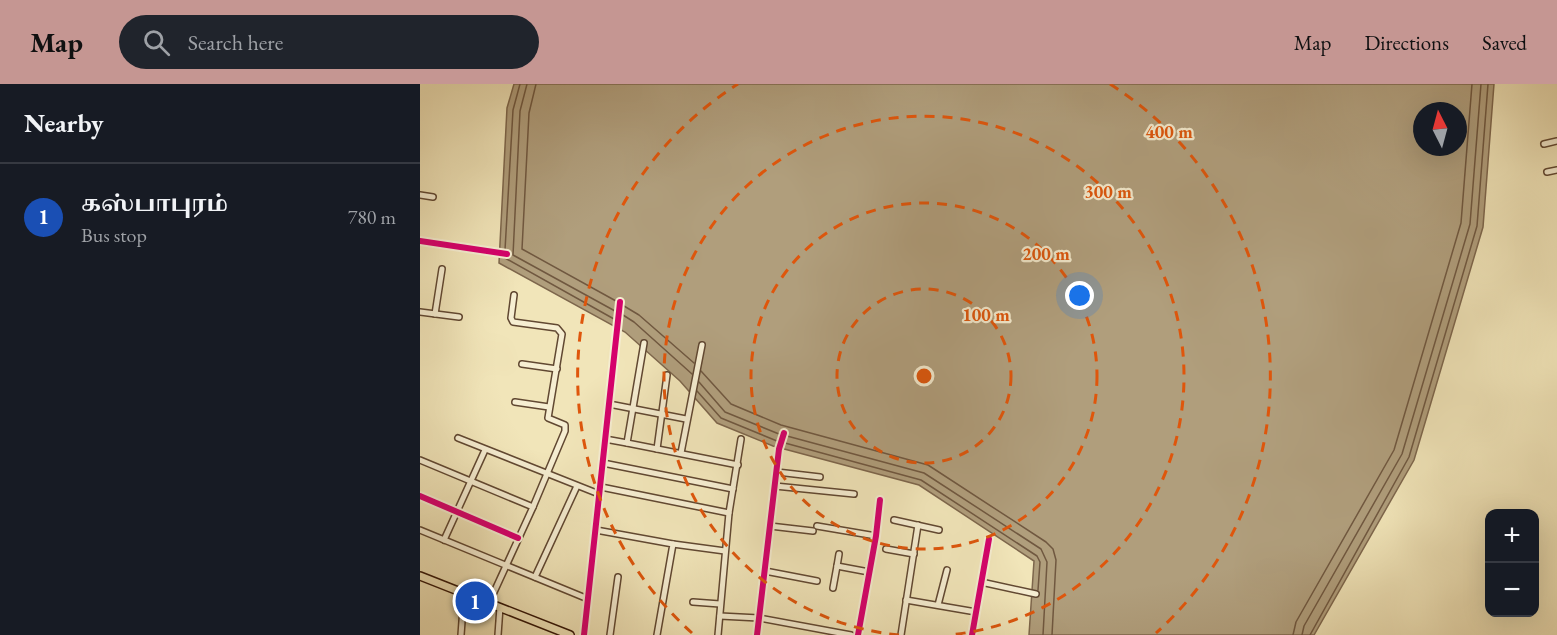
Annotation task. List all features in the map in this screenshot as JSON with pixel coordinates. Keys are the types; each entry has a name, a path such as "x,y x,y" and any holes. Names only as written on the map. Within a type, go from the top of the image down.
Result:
{"main road":[{"path":"420,576 570,635"}],"street":[{"path":"1544,144 1557,141"},
{"path":"1547,172 1557,170"},
{"path":"420,195 433,197"},
{"path":"420,241 507,254"},
{"path":"435,314 442,269"},
{"path":"489,603 548,475 566,428 550,421 549,407 557,369 561,331 513,322 511,318 514,295"},
{"path":"584,635 620,302"},
{"path":"420,312 459,317"},
{"path":"627,443 644,343"},
{"path":"681,453 702,345"},
{"path":"522,364 557,369"},
{"path":"657,449 667,375"},
{"path":"515,402 549,407"},
{"path":"609,404 686,419"},
{"path":"757,635 779,449 784,433"},
{"path":"458,438 600,494"},
{"path":"605,439 738,465"},
{"path":"718,635 729,513 741,439"},
{"path":"444,540 485,450"},
{"path":"420,460 533,507"},
{"path":"603,463 733,489"},
{"path":"777,472 820,477"},
{"path":"535,577 577,486"},
{"path":"775,486 855,495"},
{"path":"601,487 729,513"},
{"path":"420,496 518,538"},
{"path":"858,635 876,536 880,500"},
{"path":"894,520 939,530"},
{"path":"901,635 918,525"},
{"path":"770,526 815,528 876,536"},
{"path":"420,530 588,599"},
{"path":"596,530 725,551"},
{"path":"972,635 989,539"},
{"path":"657,635 674,544"},
{"path":"886,549 914,554"},
{"path":"833,588 839,554"},
{"path":"837,566 870,572"},
{"path":"938,605 947,570"},
{"path":"765,571 817,581"},
{"path":"610,635 618,577"},
{"path":"981,582 1036,594"},
{"path":"461,635 464,594"},
{"path":"906,600 976,612"},
{"path":"693,602 720,604"},
{"path":"498,635 500,607"},
{"path":"720,616 759,618 851,635"},
{"path":"804,635 805,627"}],"water":[{"path":"514,84 1494,84 1483,227 1414,460 1314,635 1029,635 1034,561 919,485 773,446 717,423 680,381 625,332 499,263 507,108"}],"cycle path":[{"path":"420,241 507,254"},
{"path":"584,635 620,302"},
{"path":"757,635 779,449 784,433"},
{"path":"420,496 518,538"},
{"path":"858,635 876,536 880,500"},
{"path":"972,635 989,539"}],"place":[{"name":"கஸ்பாபுரம்","path":"475,601"}]}
